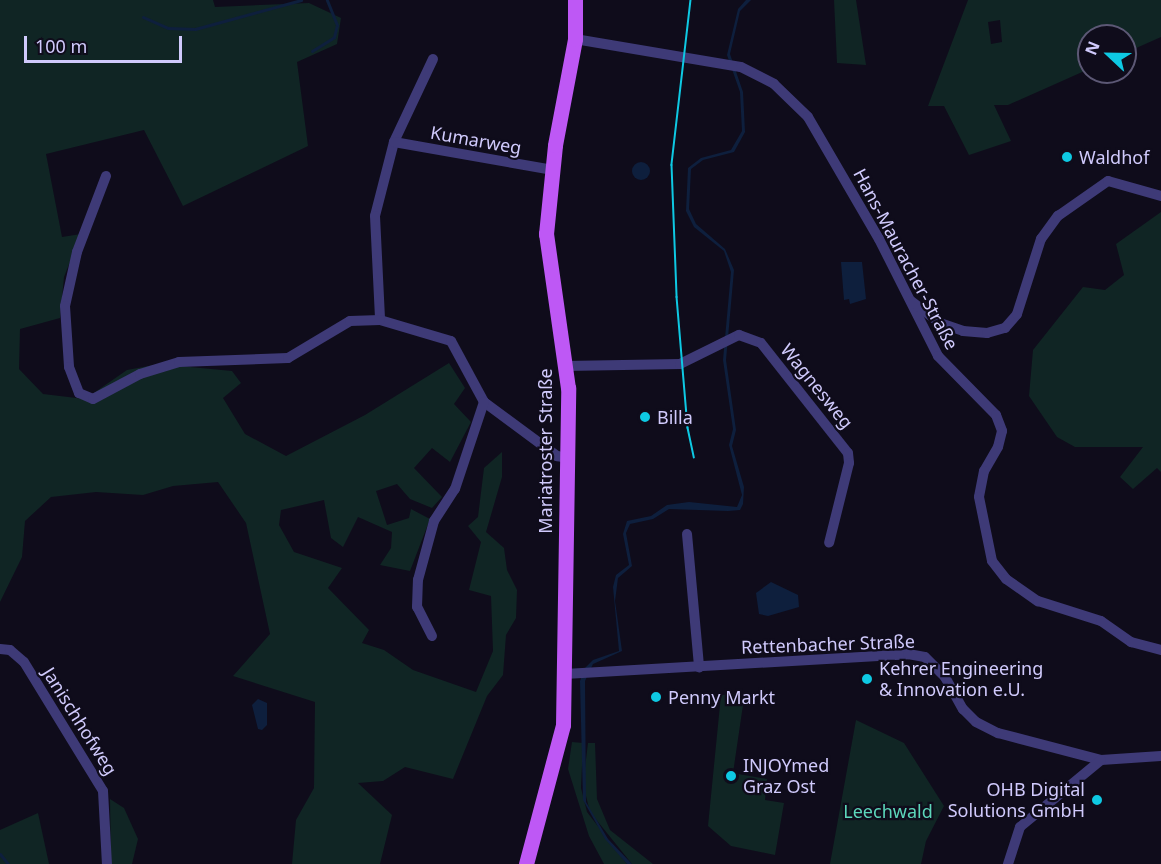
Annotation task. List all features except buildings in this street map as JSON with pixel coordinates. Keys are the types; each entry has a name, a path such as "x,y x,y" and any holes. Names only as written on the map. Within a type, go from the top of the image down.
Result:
{"main road":[{"name":"Mariatroster Straße","path":"526,864 560,746 572,674 566,366 547,255 552,170 575,39 575,0"}],"street":[{"name":"Hans-Mauracher-Straße","path":"575,39 741,68 774,84 808,117 909,298 938,356 996,415 1002,431 999,447 984,471 979,497 992,561 1006,579 1038,601 1101,621 1131,642 1161,650"},
{"path":"380,320 375,216 394,142 433,59"},
{"name":"Kumarweg","path":"394,142 552,170"},
{"path":"106,176 77,252 67,289 65,339 69,367 79,393 93,399 140,374 179,363 288,358 350,321 380,320 451,341 484,402 557,456 567,458"},
{"path":"909,298 940,323 963,331 987,333 1005,328 1017,314 1030,262 1041,239 1058,216 1108,182 1161,196"},
{"name":"Wagnesweg","path":"566,366 680,364 737,336 761,343 848,453 849,463 829,543"},
{"path":"432,636 417,608 418,580 434,521 455,489 484,402"},
{"path":"687,534 699,667"},
{"name":"Janischhofweg","path":"0,649 10,650 24,662 103,791 107,864"},
{"name":"Rettenbacher Straße","path":"572,674 908,654 925,657 945,677 963,709 976,722 998,733 1101,760 1161,756"},
{"path":"1008,864 1020,827 1101,760"}],"green space":[{"path":"0,0 213,0 215,7 309,3 341,18 337,44 297,62 308,146 183,206 144,130 46,154 62,237 81,234 64,277 60,318 20,329 19,369 43,394 85,399 127,370 159,364 232,371 241,383 223,398 245,434 286,456 365,415 449,363 465,388 454,404 471,422 450,462 432,448 414,468 442,497 432,508 410,499 397,484 376,491 387,525 409,518 411,509 430,519 410,571 380,565 391,548 392,532 358,517 343,547 331,538 324,500 281,510 279,525 294,552 342,568 328,588 369,630 362,643 384,650 413,670 476,692 493,651 491,596 469,590 481,542 468,526 478,517 484,468 502,452 502,477 486,532 504,548 507,570 517,590 516,618 506,635 503,675 487,696 453,779 405,767 383,781 358,783 392,815 380,864 292,864 296,820 314,788 315,702 233,676 270,634 246,523 218,482 173,486 143,495 96,492 51,497 25,521 22,557 0,602"},
{"path":"834,0 856,0 866,65 837,63"},
{"path":"968,0 1161,0 1161,37 1137,48 1137,24 1077,24 1077,74 1008,105 994,105 1011,141 969,155 944,106 928,106","holes":["1000,20 1002,42 991,44 988,22"]},
{"path":"1161,212 1161,472 1157,468 1133,489 1120,477 1143,447 1075,447 1057,437 1029,396 1033,350 1083,287 1105,290 1124,275 1116,244"},
{"name":"INJOYmed Graz Ost","path":"740,694 743,705 733,773 767,779 765,800 784,803 775,855 731,846 708,826 721,695"},
{"name":"Leechwald","path":"856,720 904,743 944,806 926,841 921,864 830,864"},
{"path":"572,742 583,743 581,788 587,812 627,864 604,864 589,836 568,769"},
{"path":"588,743 595,743 597,799 610,830 653,864 632,864 590,812 583,784"},
{"path":"110,799 124,808 138,839 132,864 111,864"},
{"path":"38,813 49,864 0,864 0,830"}],"water":[{"path":"746,0 751,0 740,11 730,54 743,92 745,132 734,152 703,160 691,169 689,209 696,224 725,249 734,270 726,360 736,430 732,446 744,487 743,504 740,510 728,511 669,509 653,519 630,524 626,533 632,566 618,578 615,601 622,651 593,664 585,681 586,802 608,839 632,864 627,864 605,839 583,800 580,681 585,668 593,660 619,651 613,587 616,575 629,565 623,534 627,521 651,516 667,505 689,502 737,507 742,495 729,445 733,429 723,360 731,272 724,251 694,227 686,211 688,168 701,158 731,150 742,131 740,92 727,55 738,9"},
{"path":"641,162 647,165 650,171 647,177 641,180 635,177 632,171 635,165"},
{"path":"841,262 862,262 866,299 850,304 849,299 844,300"},
{"path":"771,582 798,595 799,607 768,616 759,614 756,593"},
{"path":"258,699 267,703 267,725 262,730 258,729 252,705"}],"waterway":[{"path":"143,17 168,28 195,29 301,0"},
{"path":"312,51 334,37 337,25 327,0"},
{"path":"0,854 8,864"}],"tram line":[{"path":"691,0 672,165 677,297 688,428 694,457"}],"place":[{"name":"Waldhof","path":"1067,157"},
{"name":"Billa","path":"645,417"},
{"name":"Kehrer Engineering & Innovation e.U.","path":"867,679"},
{"name":"Penny Markt","path":"656,697"},
{"name":"INJOYmed Graz Ost","path":"731,776"},
{"name":"OHB Digital Solutions GmbH","path":"1097,800"}]}
